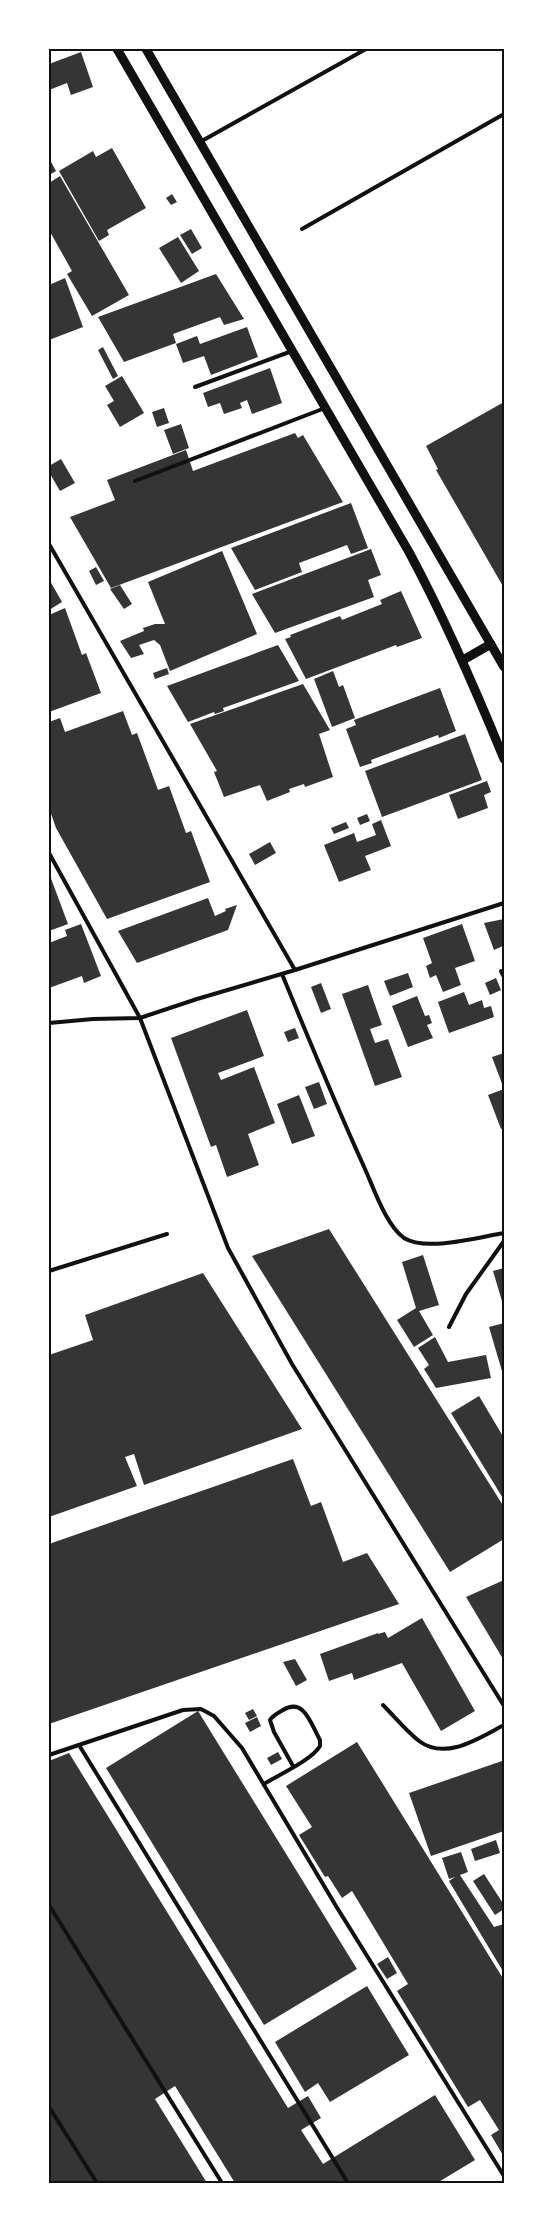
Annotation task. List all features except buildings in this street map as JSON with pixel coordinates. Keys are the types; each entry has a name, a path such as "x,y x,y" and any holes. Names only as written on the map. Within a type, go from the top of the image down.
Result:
{"street":[{"path":"117,49 409,552 438,606 463,660 504,759"},
{"path":"146,49 504,667"},
{"path":"463,660 491,644"}],"lane":[{"path":"200,142 366,49"},
{"path":"302,229 504,114"},
{"path":"196,387 292,351"},
{"path":"135,481 325,408"},
{"path":"49,544 295,970"},
{"path":"49,852 140,1018 228,1248 292,1364 504,1706"},
{"path":"49,1024 93,1019 140,1018 196,998 295,970 504,903"},
{"path":"501,971 504,977"},
{"path":"282,974 351,1138 393,1227 404,1238 418,1243 451,1242 504,1233"},
{"path":"49,1271 167,1234"},
{"path":"449,1328 466,1294 504,1241"},
{"path":"264,1784 293,1766 309,1756 320,1746 320,1740 302,1709 290,1705 272,1716 270,1720 274,1732 293,1766"},
{"path":"383,1705 418,1741 439,1750 464,1745 504,1725"},
{"path":"49,1755 183,1710 201,1709 214,1716 242,1748 371,1963 504,2176"},
{"path":"79,1745 348,2183"},
{"path":"49,1905 222,2183"},
{"path":"49,2106 97,2183"}]}
